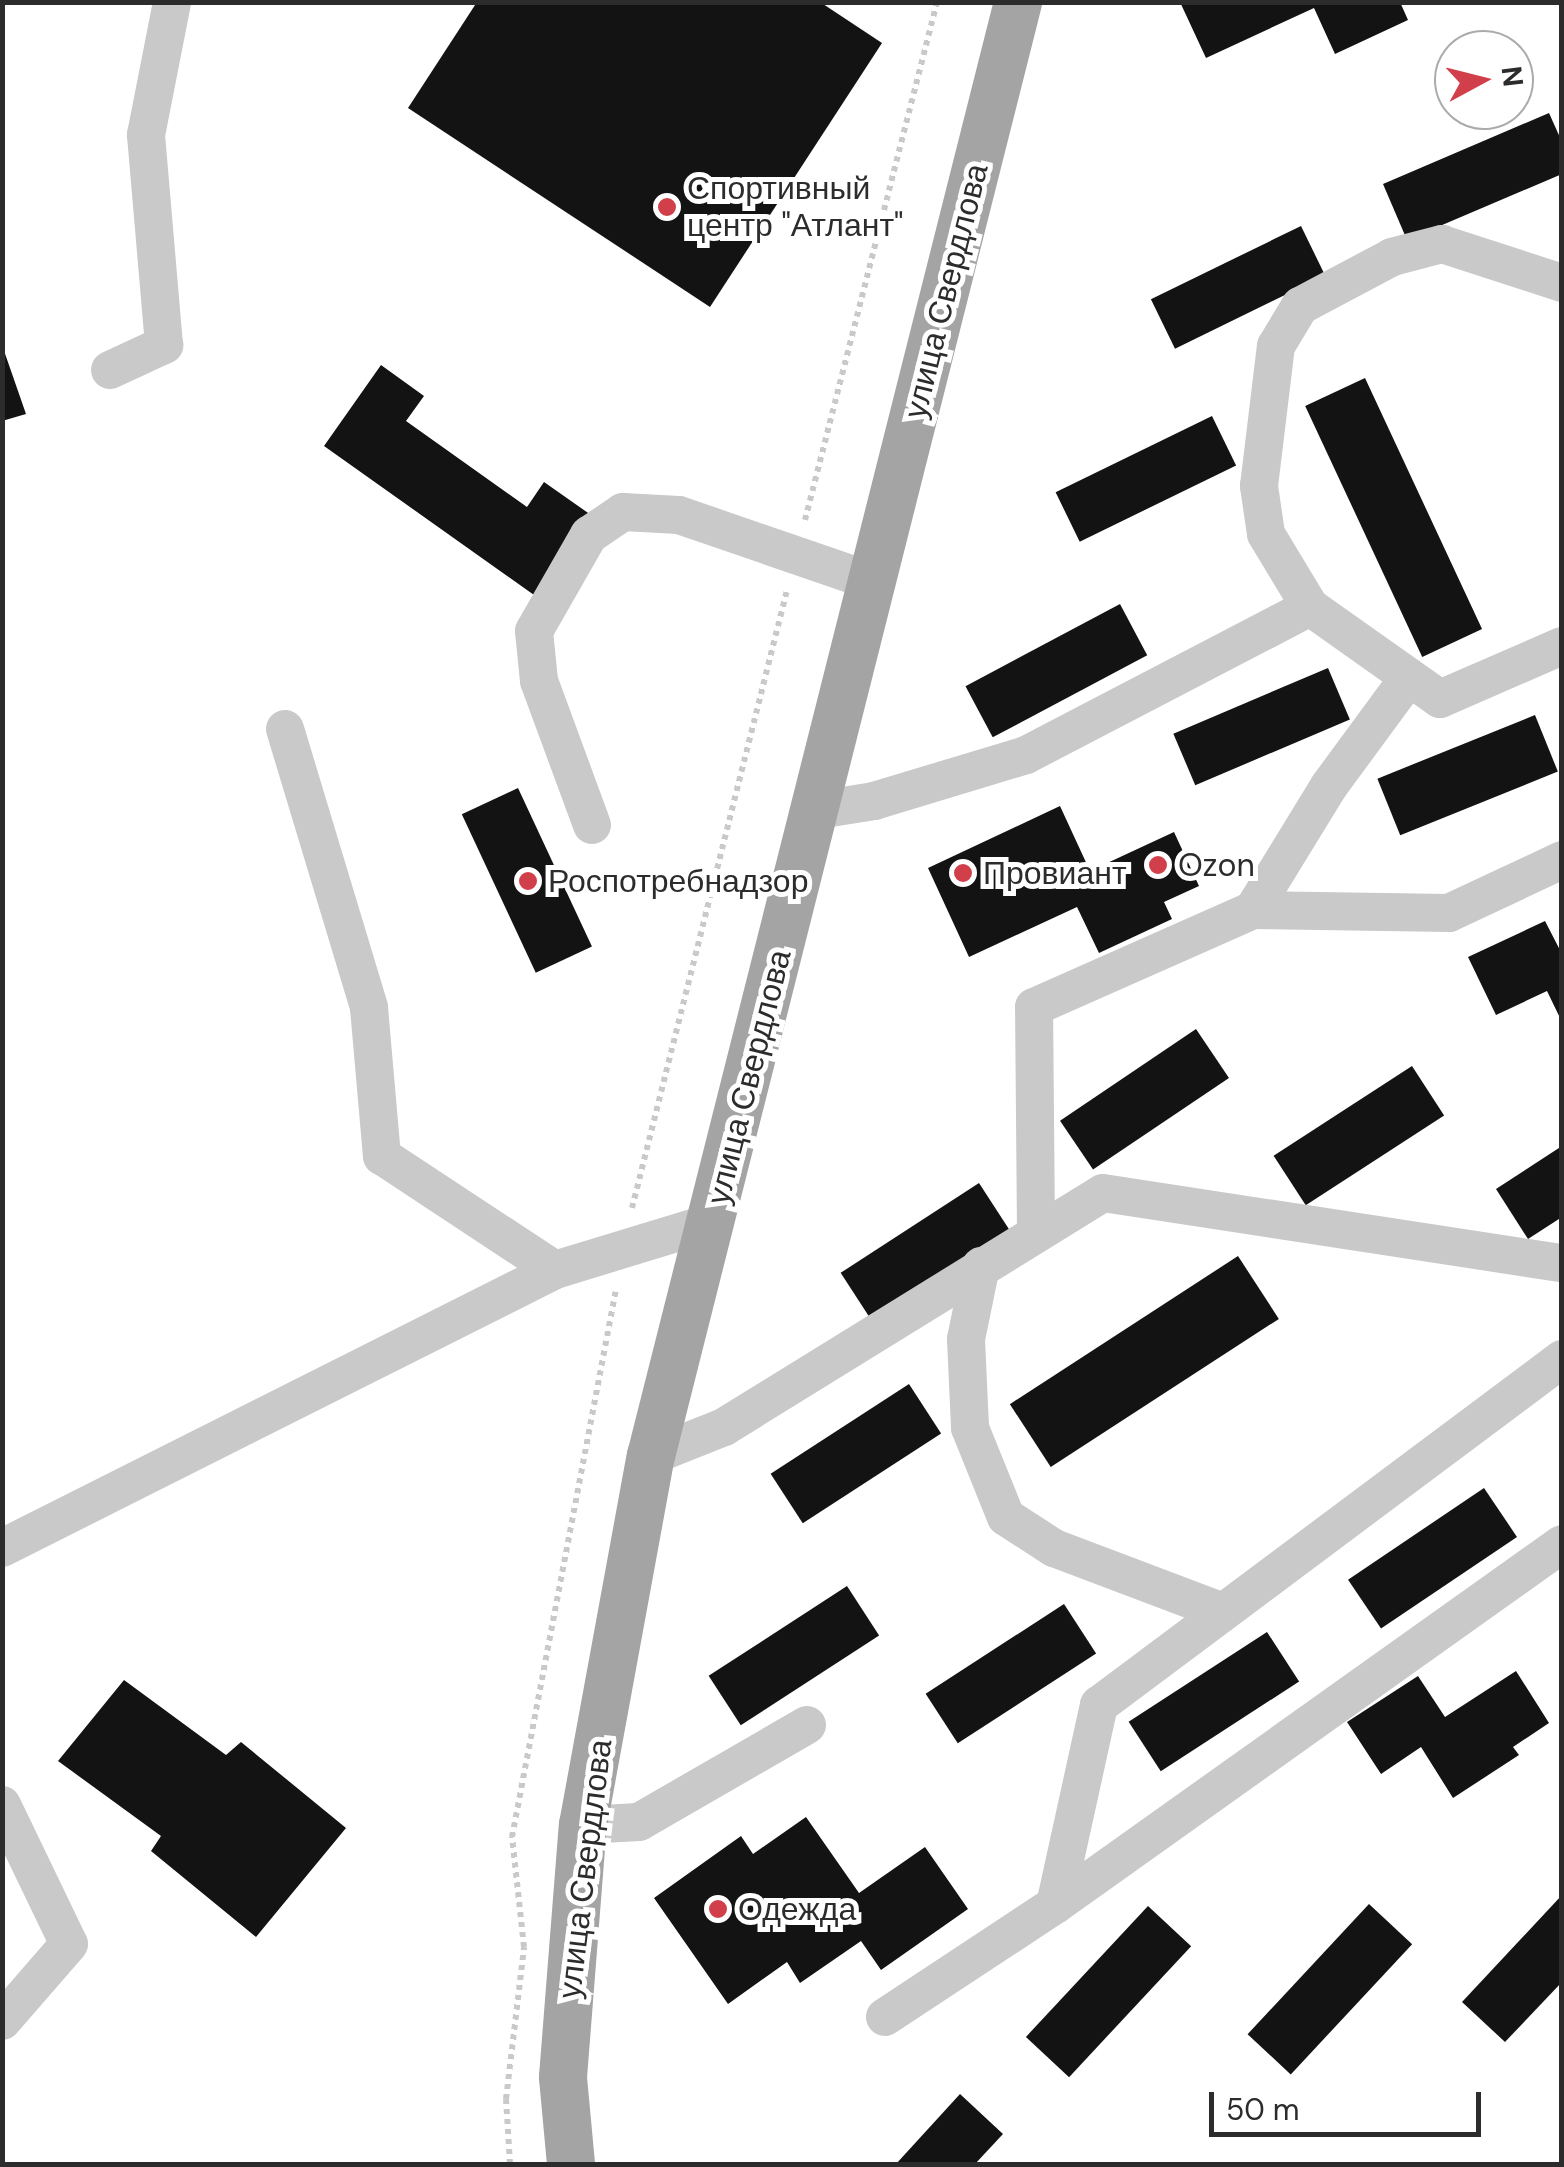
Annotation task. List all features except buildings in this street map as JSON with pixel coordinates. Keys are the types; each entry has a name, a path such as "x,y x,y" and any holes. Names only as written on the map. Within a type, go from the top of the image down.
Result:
{"main road":[{"name":"улица Свердлова","path":"571,2164 563,2077 583,1824 651,1456 818,810 1018,2"}],"lane":[{"path":"110,370 164,345 146,135 172,2"},
{"path":"1562,283 1442,244 1392,257 1300,306 1276,346 1258,486 1266,534 1310,607 1440,700 1562,646"},
{"path":"592,825 539,681 534,631 589,535 624,512 679,515 874,582"},
{"path":"818,810 874,802 1026,755 1310,607"},
{"path":"1253,910 1329,786 1409,678"},
{"path":"285,729 369,1008 382,1156 555,1270"},
{"path":"1036,1232 1034,1007 1253,910 1449,914 1562,860"},
{"path":"651,1456 724,1427 1103,1193 1562,1263"},
{"path":"2,1548 555,1270 712,1222"},
{"path":"981,1266 966,1339 970,1428 1006,1517 1054,1548 1223,1612"},
{"path":"1055,1906 1098,1705 1562,1359"},
{"path":"886,2018 1055,1906 1562,1544"},
{"path":"583,1824 639,1822 807,1726"},
{"path":"2,1805 68,1944 2,2021"}],"path":[{"path":"510,2164 506,2099 524,1946 512,1837 560,1554 624,1249 937,2"}],"place":[{"name":"Спортивный центр \"Атлант\"","path":"667,207"},
{"name":"Ozon","path":"1158,865"},
{"name":"Провиант","path":"963,873"},
{"name":"Роспотребнадзор","path":"528,881"},
{"name":"Одежда","path":"718,1909"}]}
